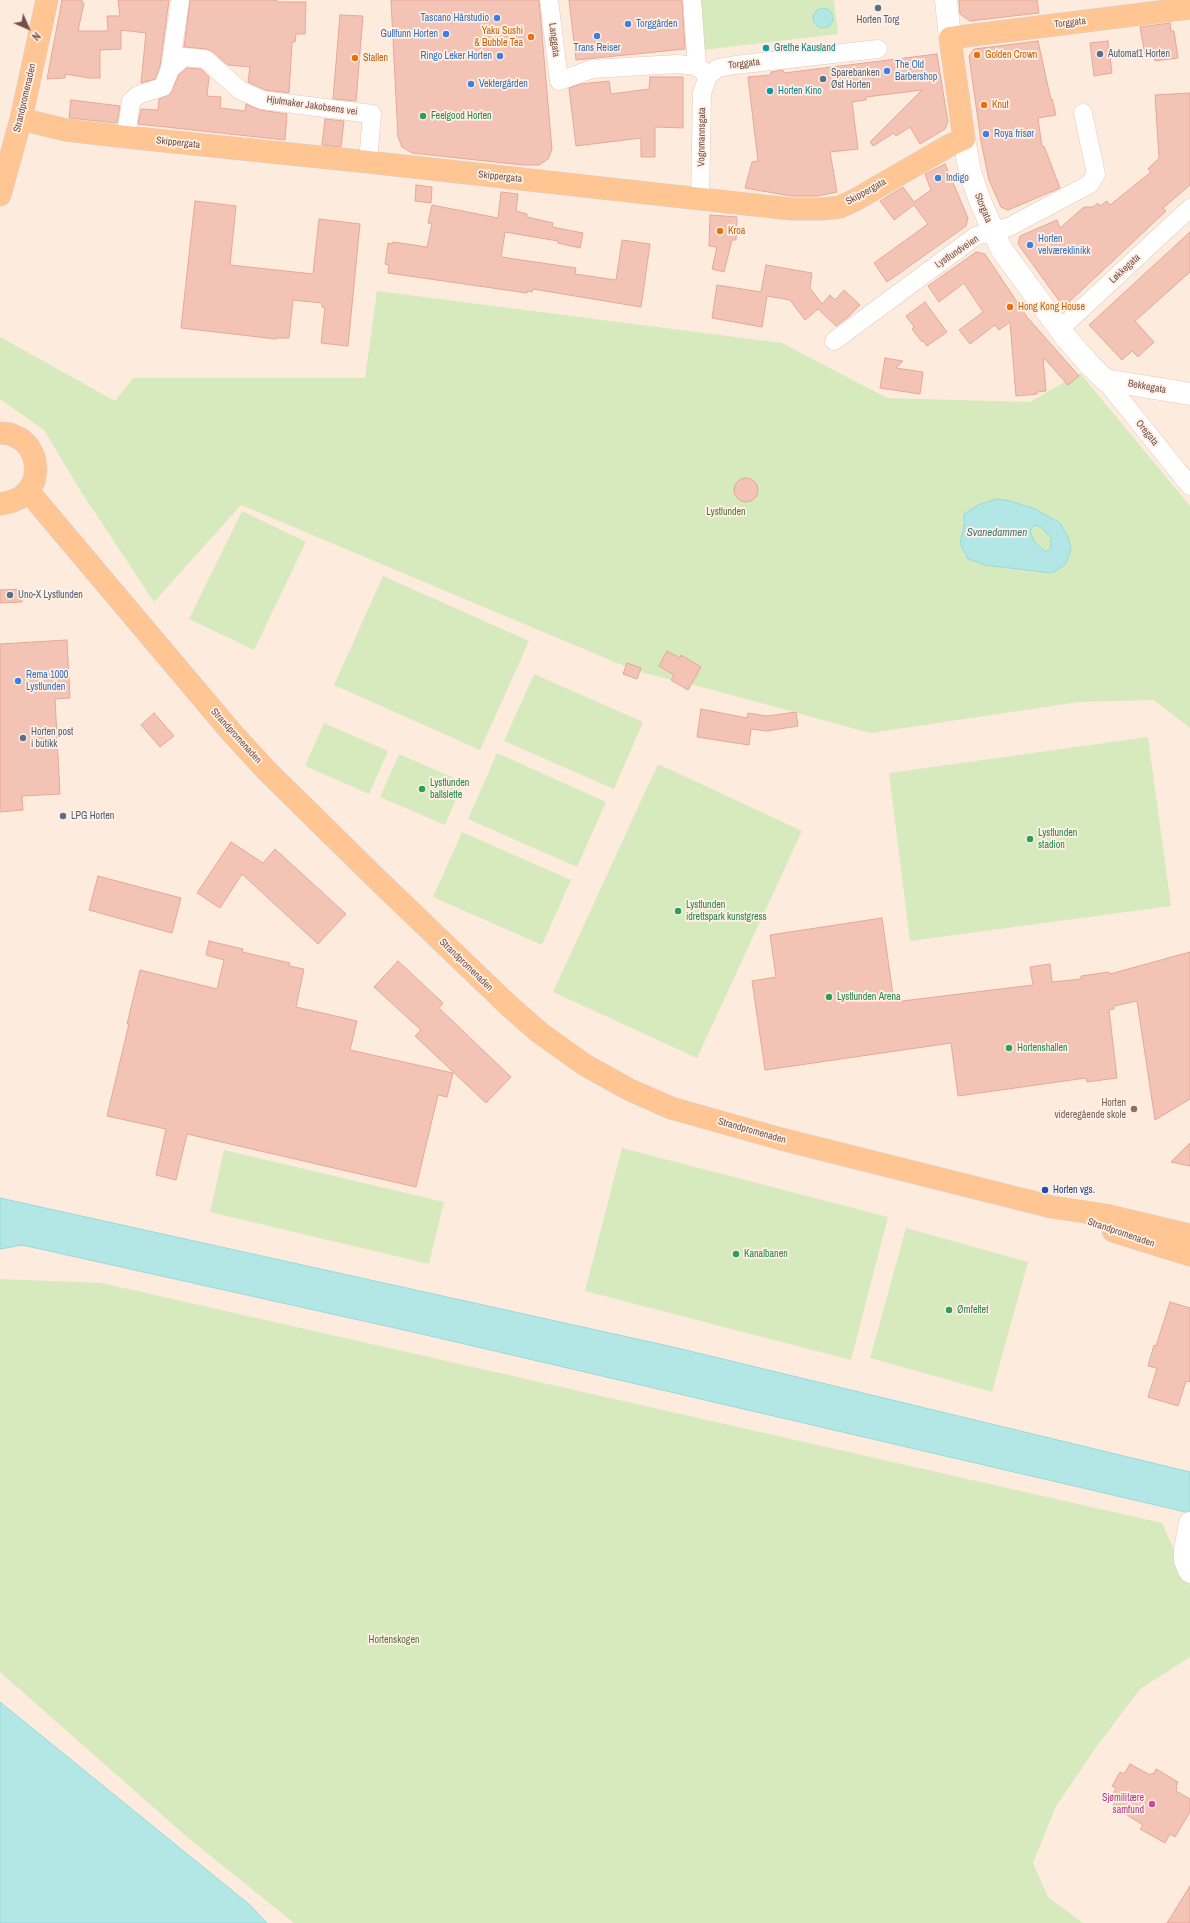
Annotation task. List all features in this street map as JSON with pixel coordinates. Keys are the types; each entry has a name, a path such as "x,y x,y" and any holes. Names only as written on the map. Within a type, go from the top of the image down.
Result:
{"main road":[{"name":"Strandpromenaden","path":"0,195 21,119 46,0"},
{"name":"Storgata","path":"946,0 964,139 970,172 993,231 1002,250 1020,276 1060,329 1105,380"},
{"name":"Torggata","path":"950,38 1190,8"},
{"name":"Skippergata","path":"21,119 66,130 368,162 791,210 840,207 855,200 950,145 964,139"},
{"name":"Bekkegata","path":"1105,380 1190,394"},
{"path":"0,433 10,434 21,439 29,447 34,458 36,469 34,481 28,491 20,498 0,504"},
{"name":"Strandpromenaden","path":"28,491 232,733 267,771 475,974 540,1033 562,1050 602,1075 630,1090 677,1110 780,1139 1052,1207 1105,1215 1190,1235"},
{"name":"Strandpromenaden","path":"1052,1207 1101,1227 1190,1255"},
{"path":"1189,1530 1185,1561 1190,1572"}],"street":[{"path":"170,69 180,0"},
{"name":"Langgata","path":"549,0 559,81 592,69 676,64 703,71"},
{"path":"692,0 703,71"},
{"name":"Torggata","path":"703,71 735,65 878,49"},
{"name":"Hjulmaker Jakobsens vei","path":"126,137 131,101 138,95 163,87 170,69 184,57 205,59 240,90 262,100 372,114 368,162"},
{"name":"Vognmannsgata","path":"700,199 703,71"},
{"name":"Lystlundveien","path":"834,341 976,236 1009,227 1090,184 1096,174 1083,113"},
{"name":"Løkkegata","path":"1060,329 1190,208"},
{"name":"Oregata","path":"1105,380 1190,486"}],"green space":[{"path":"697,0 834,0 838,34 703,50"},
{"name":"Lystlunden","path":"377,291 782,343 887,398 1030,402 1080,373 1190,506 1190,728 1154,700 1079,702 870,733 713,690 636,671 241,505 154,602 80,490 44,430 0,399 0,337 115,401 133,378 365,378"},
{"path":"242,511 306,542 254,650 189,619"},
{"path":"383,576 529,641 480,750 334,685"},
{"path":"534,674 643,722 614,789 504,741"},
{"path":"324,723 388,751 369,794 305,766"},
{"name":"Lystlunden stadion","path":"1148,737 1171,906 910,941 889,773"},
{"path":"497,753 606,802 577,867 468,819"},
{"name":"Lystlunden ballslette","path":"399,754 463,782 445,825 380,797"},
{"name":"Lystlunden idrettspark kunstgress","path":"658,764 802,831 697,1058 553,992"},
{"path":"462,832 571,880 542,945 433,897"},
{"name":"Kanalbanen","path":"622,1148 888,1217 851,1360 585,1291"},
{"path":"224,1150 444,1202 429,1264 210,1212"},
{"name":"Ørnfeltet","path":"906,1228 1028,1262 992,1392 870,1358"},
{"name":"Hortenskogen","path":"0,1279 102,1283 1162,1523 1190,1586 1190,1657 1140,1689 1097,1746 1056,1806 1033,1863 1048,1897 1083,1923 294,1923 187,1837 0,1672"}],"water":[{"path":"823,8 830,11 833,18 830,25 823,28 816,25 813,18 816,11"},
{"name":"Svanedammen","path":"997,499 1010,501 1035,509 1060,523 1068,537 1071,550 1065,565 1052,573 985,565 968,559 960,543 964,527 964,514 978,505","holes":["1035,525 1041,527 1051,538 1051,548 1046,552 1034,541 1030,531"]},
{"path":"0,1198 673,1347 1190,1472 1190,1513 413,1332 22,1245 0,1249"},
{"path":"0,1702 250,1905 267,1923 0,1923"}],"building":[{"path":"62,0 82,0 82,3 84,3 78,31 108,31 107,16 120,16 118,0 169,0 160,66 155,79 141,83 146,33 121,30 121,49 100,50 100,78 89,78 65,74 65,78 47,79"},
{"path":"190,0 277,0 277,2 306,2 305,34 296,34 295,42 292,42 289,93 265,90 248,82 250,67 228,65 212,51 206,49 184,47"},
{"name":"Vektergården","path":"391,0 539,0 552,150 548,159 539,165 523,165 412,153 402,147 398,137"},
{"name":"Torggården","path":"569,0 682,0 685,49 576,60"},
{"path":"959,0 1037,0 1039,13 970,21 960,14"},
{"path":"340,15 363,16 356,101 333,99"},
{"path":"1170,23 1171,31 1174,31 1178,58 1155,61 1154,53 1145,55 1140,27"},
{"path":"1038,41 1051,100 1052,99 1056,115 1038,118 1042,147 1044,146 1060,188 1008,210 1001,207 989,180 981,141 969,56 974,49"},
{"path":"1108,41 1112,73 1094,76 1090,43"},
{"path":"937,54 948,122 945,129 920,144 910,127 896,136 894,133 873,146 870,142 922,90 866,97 866,100 852,102 858,149 830,152 837,192 818,196 791,196 745,188 752,162 758,161 748,77 771,75 771,72 783,70 784,73"},
{"path":"187,68 201,69 209,77 207,96 221,97 220,108 245,111 246,104 260,110 287,114 285,140 138,124 141,109 158,110 159,99 170,94 179,75"},
{"path":"650,77 683,77 683,128 655,127 655,157 641,157 641,138 576,146 569,88 581,84 609,81 611,94 649,89"},
{"path":"1190,93 1190,185 1163,208 1166,211 1068,303 1060,302 1018,244 1020,236 1057,220 1060,228 1084,207 1093,207 1098,203 1100,206 1107,201 1110,205 1151,172 1148,169 1159,158 1155,95"},
{"path":"71,100 120,106 117,123 69,118"},
{"path":"325,119 344,121 341,147 322,145"},
{"path":"945,164 968,218 966,226 887,282 874,263 928,224 914,205 894,220 880,201 903,187 914,202 931,190 925,174"},
{"path":"416,185 432,187 431,203 415,201"},
{"path":"501,192 518,194 516,211 527,214 527,217 553,223 552,227 583,233 580,248 558,243 558,241 505,232 501,257 576,268 575,274 616,280 622,240 650,244 641,307 533,289 532,292 527,291 527,293 388,273 389,265 385,264 388,243 392,244 393,242 427,247 432,224 428,223 432,205 498,218"},
{"path":"195,201 236,206 230,265 313,274 319,219 360,224 348,346 321,343 325,308 322,307 322,303 293,300 289,338 276,339 181,328"},
{"path":"710,215 737,217 736,240 732,240 724,272 712,269 717,247 709,246"},
{"path":"1190,232 1190,272 1135,321 1154,342 1138,357 1132,351 1122,360 1089,325"},
{"path":"976,252 985,254 1027,317 1079,376 1068,385 1043,357 1046,391 1037,392 1037,394 1016,396 1010,322 999,330 995,325 970,344 959,330 983,312 964,283 939,302 928,286"},
{"path":"766,265 812,273 810,288 822,304 830,295 835,300 844,290 860,305 836,326 818,309 805,320 790,300 767,296 762,327 712,318 717,285 761,292"},
{"path":"925,302 947,332 927,346 912,329 914,327 906,316"},
{"path":"885,358 903,361 896,368 923,372 920,394 880,388"},
{"path":"746,478 754,482 758,490 754,498 746,502 738,498 734,490 738,482"},
{"path":"21,589 22,602 0,603 0,590"},
{"path":"67,640 70,698 55,699 60,794 22,796 23,810 0,812 0,644"},
{"path":"667,651 680,658 681,655 701,667 688,690 671,680 674,675 659,666"},
{"path":"627,663 641,668 637,679 623,674"},
{"path":"701,709 747,718 748,713 767,716 796,712 798,726 767,731 751,729 749,745 697,737"},
{"path":"154,713 174,736 160,747 141,725"},
{"path":"231,842 263,863 275,849 346,914 318,944 242,874 220,908 197,893"},
{"path":"98,876 181,898 172,933 89,910"},
{"path":"882,918 894,1002 1033,985 1030,967 1050,964 1052,982 1081,979 1081,976 1109,972 1110,974 1190,952 1190,1099 1155,1120 1137,1001 1114,1006 1114,1009 1109,1010 1117,1078 1087,1082 1086,1078 958,1096 951,1043 765,1070 752,981 776,977 770,935"},
{"path":"209,941 243,949 242,952 290,963 289,966 304,969 296,1007 357,1021 350,1050 453,1073 447,1097 438,1095 416,1187 187,1134 176,1180 156,1175 166,1129 107,1116 129,1024 127,1024 140,970 217,989 224,960 206,955"},
{"path":"398,961 443,1003 439,1008 511,1077 486,1103 415,1036 421,1030 374,987"},
{"path":"1190,1143 1190,1166 1171,1162"},
{"path":"1170,1302 1190,1308 1190,1382 1186,1381 1178,1406 1148,1397 1157,1368 1148,1366"},
{"name":"Sjømilitære samfund","path":"1130,1764 1150,1775 1152,1773 1154,1774 1156,1769 1178,1782 1176,1791 1190,1799 1190,1812 1175,1837 1170,1834 1165,1843 1140,1829 1143,1825 1113,1806 1115,1802 1110,1799 1116,1788 1112,1786 1120,1772 1124,1774"},
{"path":"1190,1886 1190,1923 1167,1923"}],"place":[{"name":"Horten Torg","path":"878,8"},
{"name":"Tascano Hårstudio","path":"497,18"},
{"name":"Torggården","path":"628,24"},
{"name":"Gullfunn Horten","path":"446,34"},
{"name":"Trans Reiser","path":"597,36"},
{"name":"Yaku Sushi & Bubble Tea","path":"531,37"},
{"name":"Grethe Kausland","path":"766,48"},
{"name":"Automat1 Horten","path":"1100,54"},
{"name":"Golden Crown","path":"977,55"},
{"name":"Ringo Leker Horten","path":"500,56"},
{"name":"Stallen","path":"355,58"},
{"name":"The Old Barbershop","path":"887,71"},
{"name":"Sparebanken Øst Horten","path":"823,79"},
{"name":"Vektergården","path":"471,84"},
{"name":"Horten Kino","path":"770,91"},
{"name":"Knut","path":"984,105"},
{"name":"Feelgood Horten","path":"423,116"},
{"name":"Roya frisør","path":"986,134"},
{"name":"Indigo","path":"938,178"},
{"name":"Kroa","path":"720,231"},
{"name":"Horten velværeklinikk","path":"1030,245"},
{"name":"Hong Kong House","path":"1010,307"},
{"name":"Uno-X Lystlunden","path":"10,595"},
{"name":"Rema 1000 Lystlunden","path":"18,681"},
{"name":"Horten post i butikk","path":"23,738"},
{"name":"Lystlunden ballslette","path":"422,789"},
{"name":"LPG Horten","path":"63,816"},
{"name":"Lystlunden stadion","path":"1030,839"},
{"name":"Lystlunden idrettspark kunstgress","path":"678,911"},
{"name":"Lystlunden Arena","path":"829,997"},
{"name":"Hortenshallen","path":"1009,1048"},
{"name":"Horten videregående skole","path":"1134,1109"},
{"name":"Horten vgs.","path":"1045,1190"},
{"name":"Kanalbanen","path":"736,1254"},
{"name":"Ørnfeltet","path":"949,1310"},
{"name":"Sjømilitære samfund","path":"1152,1804"}]}
